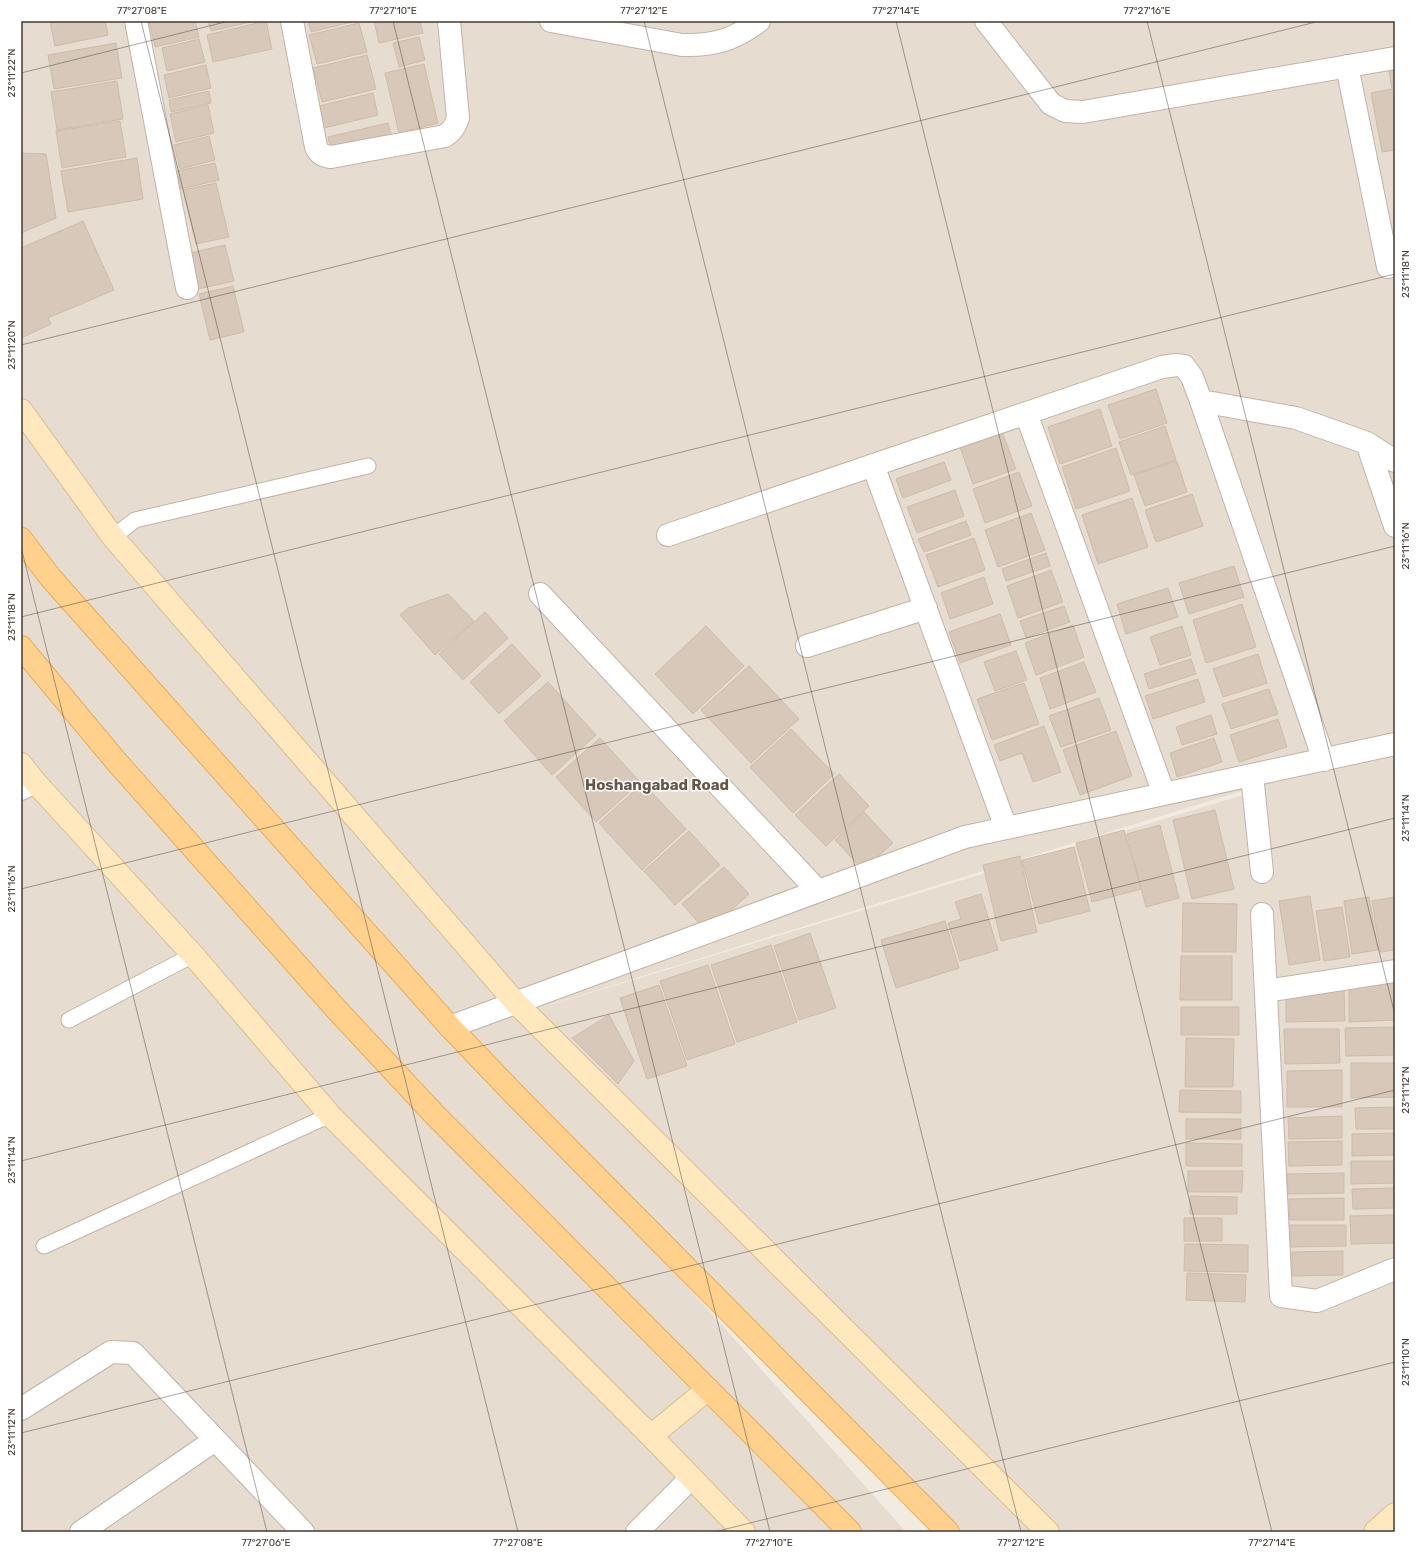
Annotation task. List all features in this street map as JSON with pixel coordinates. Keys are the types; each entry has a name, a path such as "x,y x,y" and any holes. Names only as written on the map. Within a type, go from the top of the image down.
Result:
{"main road":[{"path":"21,539 50,577 450,1027 519,1099 948,1532"},
{"path":"21,647 115,760 337,1010 434,1114 850,1532"}],"street":[{"path":"136,21 187,288"},
{"path":"292,21 316,147 318,153 330,158 445,136 451,132 458,118 448,21"},
{"path":"551,21 682,45 696,46 718,43 732,38 744,32 759,21"},
{"path":"986,21 1051,104 1065,110 1084,112 1395,58"},
{"path":"1347,66 1388,267"},
{"path":"668,536 1162,367 1176,365 1184,366 1192,376 1201,401 1324,760"},
{"path":"1201,401 1296,418 1367,443 1395,461"},
{"path":"21,410 113,537 516,1003 1048,1532"},
{"path":"1026,413 1164,794"},
{"path":"1367,443 1395,526"},
{"path":"873,465 1006,828"},
{"path":"540,594 818,891"},
{"path":"807,646 926,608"},
{"path":"450,1027 965,837 1395,744"},
{"path":"21,764 28,786 193,955 330,1115 651,1436 744,1532"},
{"path":"1252,775 1262,872"},
{"path":"1262,914 1281,1296 1317,1301 1395,1270"},
{"path":"1266,991 1395,971"},
{"path":"21,1409 112,1352 133,1353 303,1532"},
{"path":"651,1436 708,1389"},
{"path":"81,1532 215,1440"},
{"path":"637,1532 691,1478"},
{"path":"1375,1532 1395,1514"}],"lane":[{"path":"113,537 135,520 368,466"},
{"path":"69,1020 193,955"},
{"path":"44,1246 330,1115"}],"shaded area":[{"path":"21,21 1395,21 1395,1532 951,1532 494,1069 906,1532 21,1532","holes":["1255,787 1256,791 461,1032"]}],"building":[{"path":"50,21 105,21 108,35 55,46"},
{"path":"149,21 195,21 199,37 155,47"},
{"path":"208,21 255,21 211,31"},
{"path":"266,21 272,49 213,62 207,35"},
{"path":"308,21 356,21 311,32"},
{"path":"374,21 420,21 423,33 379,43"},
{"path":"359,23 367,52 317,64 309,35"},
{"path":"419,37 425,60 399,67 393,43"},
{"path":"199,39 205,62 167,71 162,48"},
{"path":"116,43 122,78 54,89 48,55"},
{"path":"367,55 376,89 322,102 313,68"},
{"path":"424,64 438,123 399,133 385,73"},
{"path":"206,65 211,88 169,98 164,75"},
{"path":"1395,70 1395,150 1382,152 1371,93 1392,89 1389,71"},
{"path":"117,81 123,119 57,130 51,92"},
{"path":"209,91 211,103 171,112 169,100"},
{"path":"373,93 378,115 324,128 319,106"},
{"path":"208,105 214,133 176,142 170,114"},
{"path":"120,121 126,157 62,168 56,131"},
{"path":"388,123 391,135 331,150 328,137"},
{"path":"209,136 215,160 180,169 174,145"},
{"path":"21,153 46,154 56,218 21,233"},
{"path":"137,158 143,199 68,212 61,171"},
{"path":"215,163 219,180 181,189 177,171"},
{"path":"216,183 229,237 196,244 183,190"},
{"path":"83,221 114,290 48,318 51,324 21,338 21,248"},
{"path":"225,245 234,281 198,289 190,253"},
{"path":"233,286 244,332 210,340 199,294"},
{"path":"1156,389 1167,423 1120,439 1108,405"},
{"path":"1100,409 1112,446 1060,464 1048,427"},
{"path":"1165,426 1176,460 1131,475 1119,442"},
{"path":"1001,429 1016,469 973,484 959,444"},
{"path":"1116,448 1130,491 1076,509 1062,467"},
{"path":"1177,461 1187,492 1145,506 1134,475"},
{"path":"944,462 951,480 903,498 896,479"},
{"path":"1019,472 1032,506 985,523 973,489"},
{"path":"955,490 964,516 917,533 907,507"},
{"path":"1192,494 1203,526 1156,542 1145,510"},
{"path":"1132,498 1148,547 1098,564 1082,515"},
{"path":"1031,513 1045,550 998,567 985,530"},
{"path":"966,521 971,535 924,552 918,539"},
{"path":"974,538 985,570 938,587 926,555"},
{"path":"1046,553 1050,566 1006,581 1002,569"},
{"path":"1234,566 1244,597 1189,614 1179,583"},
{"path":"1051,570 1063,602 1018,618 1007,586"},
{"path":"984,577 993,604 950,619 941,593"},
{"path":"1168,588 1178,617 1126,634 1117,604"},
{"path":"448,594 474,621 435,655 400,615 408,608"},
{"path":"1242,604 1256,647 1206,663 1193,620"},
{"path":"1064,606 1070,622 1026,638 1020,621"},
{"path":"485,612 508,638 463,680 439,654"},
{"path":"1000,614 1011,645 960,663 949,632"},
{"path":"1073,625 1084,657 1036,675 1025,643"},
{"path":"706,626 744,666 693,714 655,674"},
{"path":"1182,626 1191,655 1160,665 1150,637"},
{"path":"512,644 541,676 499,714 470,682"},
{"path":"1016,651 1027,680 995,691 984,662"},
{"path":"1258,654 1267,683 1223,697 1213,669"},
{"path":"1191,659 1196,674 1149,689 1144,674"},
{"path":"1084,662 1096,692 1050,709 1040,678"},
{"path":"749,666 799,719 751,763 701,710"},
{"path":"1198,679 1205,702 1153,719 1145,696"},
{"path":"548,682 596,735 552,775 504,721"},
{"path":"1024,683 1039,724 992,740 977,699"},
{"path":"1269,689 1278,714 1231,729 1222,704"},
{"path":"1099,698 1111,730 1061,747 1049,716"},
{"path":"1211,715 1217,734 1182,745 1176,727"},
{"path":"1278,719 1287,747 1239,762 1230,735"},
{"path":"1044,726 1061,772 1033,782 1022,753 1000,761 994,745"},
{"path":"791,729 834,774 793,813 750,767"},
{"path":"1116,731 1132,776 1080,795 1063,750"},
{"path":"600,738 640,782 596,822 556,777"},
{"path":"1214,738 1222,762 1177,777 1170,753"},
{"path":"839,774 869,806 826,846 795,815"},
{"path":"643,783 686,829 642,870 599,823"},
{"path":"1215,810 1234,889 1192,899 1173,820"},
{"path":"864,812 893,843 863,870 835,840"},
{"path":"1160,825 1179,898 1146,907 1127,834"},
{"path":"1124,830 1141,889 1092,902 1076,843"},
{"path":"689,831 720,865 675,905 644,871"},
{"path":"1074,847 1090,911 1039,924 1022,860"},
{"path":"1020,856 1037,932 1001,941 983,865"},
{"path":"724,867 749,894 707,932 682,904"},
{"path":"981,894 998,950 960,961 948,923 961,919 955,902"},
{"path":"1310,896 1320,960 1289,965 1279,901"},
{"path":"1369,897 1378,950 1352,954 1344,901"},
{"path":"1395,897 1395,950 1380,952 1372,901"},
{"path":"1183,903 1237,904 1236,952 1182,952"},
{"path":"1342,907 1350,957 1324,961 1316,911"},
{"path":"945,921 959,968 896,988 881,940"},
{"path":"810,933 836,1008 799,1020 774,946"},
{"path":"771,945 797,1022 737,1042 711,965"},
{"path":"1181,956 1232,956 1232,1000 1180,1000"},
{"path":"708,965 735,1044 687,1060 660,981"},
{"path":"1395,980 1395,1020 1349,1022 1349,981"},
{"path":"659,985 687,1066 647,1079 620,998"},
{"path":"1286,989 1344,989 1345,1021 1286,1022"},
{"path":"1181,1007 1239,1007 1239,1035 1181,1035"},
{"path":"609,1015 634,1061 618,1084 572,1038"},
{"path":"1395,1027 1395,1055 1346,1056 1345,1028"},
{"path":"1284,1029 1339,1029 1340,1063 1285,1064"},
{"path":"1186,1038 1234,1039 1233,1087 1185,1087"},
{"path":"1351,1063 1395,1063 1395,1097 1351,1098"},
{"path":"1342,1070 1342,1107 1287,1107 1287,1071"},
{"path":"1180,1090 1241,1091 1241,1113 1179,1112"},
{"path":"1395,1107 1395,1129 1356,1129 1355,1108"},
{"path":"1342,1116 1342,1138 1289,1139 1288,1118"},
{"path":"1186,1119 1241,1119 1241,1139 1186,1139"},
{"path":"1395,1133 1395,1155 1352,1156 1352,1134"},
{"path":"1342,1141 1342,1165 1289,1166 1288,1142"},
{"path":"1186,1143 1242,1144 1242,1166 1186,1166"},
{"path":"1351,1161 1395,1161 1395,1183 1351,1184"},
{"path":"1188,1171 1243,1171 1242,1192 1188,1192"},
{"path":"1344,1173 1344,1193 1288,1194 1287,1174"},
{"path":"1395,1188 1395,1208 1353,1209 1352,1189"},
{"path":"1190,1196 1237,1197 1237,1214 1190,1214"},
{"path":"1344,1198 1344,1220 1290,1220 1289,1199"},
{"path":"1395,1215 1395,1243 1351,1244 1350,1216"},
{"path":"1184,1218 1222,1218 1222,1241 1184,1241"},
{"path":"1290,1225 1346,1225 1346,1246 1290,1247"},
{"path":"1185,1244 1248,1245 1248,1272 1184,1271"},
{"path":"1343,1251 1343,1275 1292,1276 1292,1252"},
{"path":"1187,1273 1246,1275 1245,1302 1186,1300"}],"district":[{"name":"Hoshangabad Road","path":"657,785"}]}
